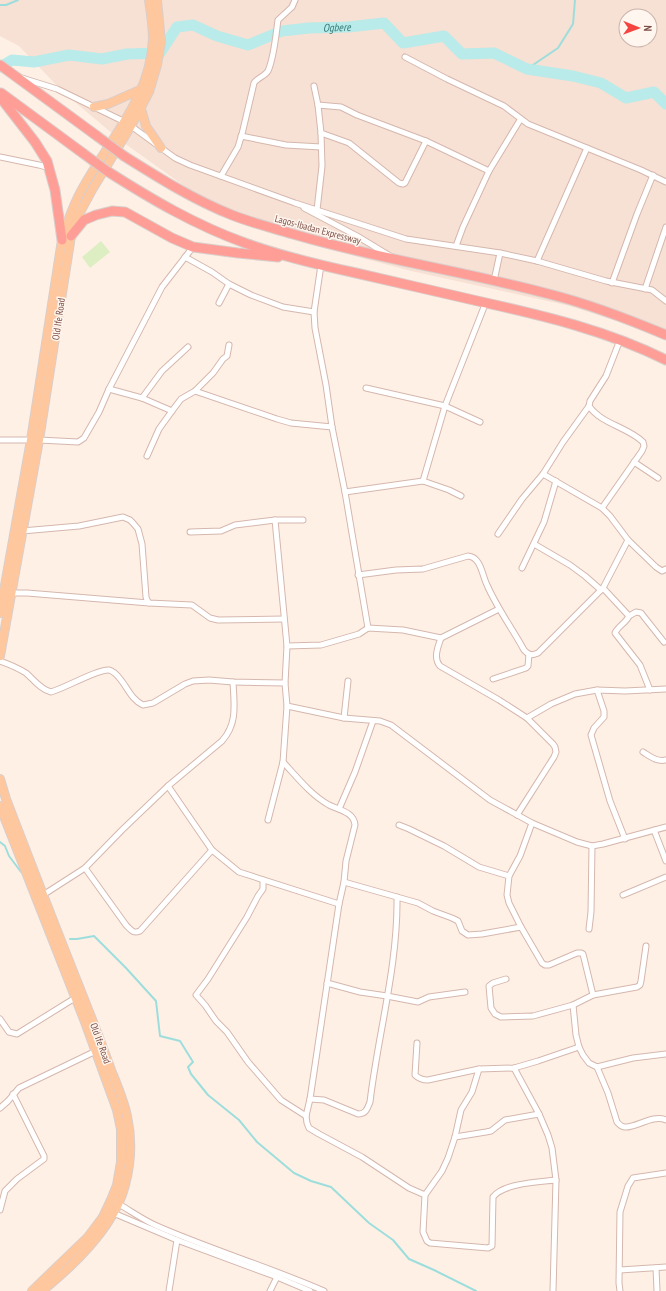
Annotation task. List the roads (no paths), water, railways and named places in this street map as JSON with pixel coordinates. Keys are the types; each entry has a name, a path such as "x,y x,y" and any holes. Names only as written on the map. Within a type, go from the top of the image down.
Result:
{"highway":[{"name":"Lagos-Ibadan Expressway","path":"0,65 124,156 165,182 232,215 256,224 362,253 549,294 632,321 666,335"},
{"path":"0,92 107,170 145,195 205,227 245,243 294,258 549,317 620,340 666,360"},
{"path":"0,97 43,153 50,170 55,190 62,240"},
{"path":"71,236 84,220 96,215 119,211 126,212 172,238 193,247 238,254 294,258"}],"main road":[{"name":"Old Ife Road","path":"148,0 157,41"},
{"name":"Old Ife Road","path":"0,656 22,531 62,240 70,214 84,184 141,108 150,92 157,41 157,0"},
{"name":"Old Ife Road","path":"35,440 71,236 78,216 88,196 128,124 153,65"},
{"path":"94,107 108,104 142,89"},
{"path":"141,108 146,126 161,148"},
{"name":"Old Ife Road","path":"0,612 32,460"},
{"name":"Old Ife Road","path":"0,779 19,844 117,1110 121,1129 121,1162 115,1202"},
{"name":"Old Ife Road","path":"0,806 43,895 103,1047 125,1108 129,1128 130,1156 125,1186 110,1212 110,1220 94,1241 55,1281 42,1291"},
{"name":"Old Ife Road","path":"32,1291 88,1237 103,1217 110,1212"}],"street":[{"path":"221,176 238,146 254,84 267,72 276,38 278,20 292,7 295,0"},
{"path":"405,56 447,79 504,106 520,120 528,124 653,175 666,182"},
{"path":"14,75 57,89 128,124 175,158 295,203 406,239 500,253 537,261 612,283 652,290 666,301"},
{"path":"314,86 321,133 322,166 317,210"},
{"path":"318,105 341,107 357,115 426,140 489,171"},
{"path":"456,246 463,227 489,171 520,120"},
{"path":"321,133 349,143 399,183 403,184 405,183 426,140"},
{"path":"241,136 286,145 321,147"},
{"path":"537,261 587,148"},
{"path":"0,157 40,164 50,170"},
{"path":"612,283 653,175"},
{"path":"295,203 398,260"},
{"path":"645,289 666,227"},
{"path":"0,440 78,442 84,438 99,412 108,389 162,287 193,247"},
{"path":"494,281 500,253"},
{"path":"185,257 212,272 229,284 251,295 283,307 314,312"},
{"path":"321,265 314,312 315,328 368,628"},
{"path":"219,303 229,284"},
{"path":"423,481 445,406 486,302"},
{"path":"498,534 522,499 543,474 563,442 589,406 590,401 606,376 620,340"},
{"path":"146,456 159,429 172,411 181,399 196,391 214,373 223,359 227,356 229,345"},
{"path":"142,398 162,371 188,347"},
{"path":"366,388 445,406 480,422"},
{"path":"108,389 142,398 172,411"},
{"path":"196,391 291,423 332,427"},
{"path":"589,406 592,411 636,436 643,442 644,446 602,508"},
{"path":"634,462 658,478"},
{"path":"543,474 602,508 628,540 656,567 662,571 666,570"},
{"path":"345,492 423,481 461,496"},
{"path":"522,568 544,522 556,481"},
{"path":"22,531 79,526 123,517 130,520 138,529 142,544 144,584 149,603"},
{"path":"190,532 221,531 235,525 275,520 303,520"},
{"path":"268,820 284,762 287,706 285,683 286,646 275,520"},
{"path":"358,575 396,570 423,569 468,556 473,556 477,560 486,584 499,610 524,650 533,655 538,653 602,589 628,540"},
{"path":"534,544 570,565 585,576 602,589 629,616"},
{"path":"12,594 27,593 192,605 210,618 218,620 284,619"},
{"path":"286,646 321,645 359,634 368,628 403,630 441,638 499,610"},
{"path":"650,690 640,665 615,633 629,616 636,612 641,613 664,642"},
{"path":"441,638 436,657 440,666 527,718 556,747 556,752 517,815"},
{"path":"493,679 526,668 528,666 529,654"},
{"path":"0,661 12,665 25,673 48,691 57,690 94,674 109,670 114,672 120,678 134,699 143,705 153,703 185,684 193,681 209,680 285,683"},
{"path":"344,718 348,681"},
{"path":"43,895 86,868 122,830 168,786 228,734 233,722 233,682"},
{"path":"527,718 551,704 575,694 597,690 666,689"},
{"path":"597,690 604,711 604,717 594,728 591,735 610,801 625,839"},
{"path":"287,706 344,718 380,721 390,726 490,800 532,823 577,842 592,846 625,839 666,827"},
{"path":"340,809 355,772 373,720"},
{"path":"643,752 655,760 666,760"},
{"path":"284,762 308,789 328,804 352,816 355,825 346,861 306,1123 309,1128 362,1157 408,1188 425,1195"},
{"path":"168,786 212,850 239,872 339,904"},
{"path":"532,823 520,856 509,876 506,895 521,927 542,963 549,965 577,953 583,954 593,995"},
{"path":"399,825 444,846 479,867 509,876"},
{"path":"654,830 666,861"},
{"path":"589,929 592,846"},
{"path":"86,868 126,925 132,932 135,932 140,930 212,850"},
{"path":"623,895 666,877"},
{"path":"263,880 263,889 247,917 208,979 196,994 216,1021 227,1032 248,1062 281,1100 306,1116"},
{"path":"344,882 418,903 458,921 462,931 468,935 521,927"},
{"path":"310,1098 324,1100 358,1114 363,1114 367,1110 370,1102 395,947 397,897"},
{"path":"506,979 493,983 489,986 491,1008 494,1014 501,1017 533,1016 573,1005 593,995 637,987 640,985 646,946"},
{"path":"328,983 360,992 418,1002 429,997 465,992"},
{"path":"0,1019 9,1032 17,1034 75,998"},
{"path":"573,1005 576,1035 579,1047 589,1063 597,1067 608,1093 617,1122 626,1127 649,1120 666,1120"},
{"path":"417,1043 415,1075 422,1080 479,1069 514,1068 579,1047"},
{"path":"0,1108 19,1088 103,1047"},
{"path":"597,1067 633,1058 666,1054"},
{"path":"514,1068 539,1114 552,1148 556,1180 553,1291"},
{"path":"479,1069 472,1092 461,1110 455,1137 448,1158 442,1171 425,1195 423,1232 427,1241 430,1243 488,1248 492,1246 493,1197 496,1193 521,1184 556,1180"},
{"path":"0,1210 4,1191 17,1179 44,1159 44,1156 13,1094"},
{"path":"455,1137 491,1131 500,1123 510,1118 539,1114"},
{"path":"620,1291 620,1212 628,1186 633,1178 666,1173"},
{"path":"115,1202 137,1216 157,1226 324,1291"},
{"path":"110,1212 177,1240 277,1277 310,1291"},
{"path":"169,1291 177,1240"},
{"path":"241,1264 246,1260"},
{"path":"620,1270 666,1267"},
{"path":"656,1268 657,1291"},
{"path":"270,1291 277,1277"}],"waterway":[{"path":"0,5 6,5 18,0"},
{"path":"527,69 558,48 573,24 575,0"},
{"name":"Ogbere","path":"0,67 12,60 34,62 69,55 102,59 127,54 160,53 177,27 193,25 217,36 248,45 282,31 384,23 403,43 444,36 462,54 494,53 527,69 573,76 601,83 626,98 654,92 666,104"},
{"path":"0,842 5,846 9,856 21,872"},
{"path":"70,939 94,936 126,968 156,1001 160,1036 180,1041 193,1062 188,1067 191,1074 208,1095 239,1120 257,1142 294,1173 311,1181 331,1187 369,1223 393,1240 409,1259 476,1291"}]}
